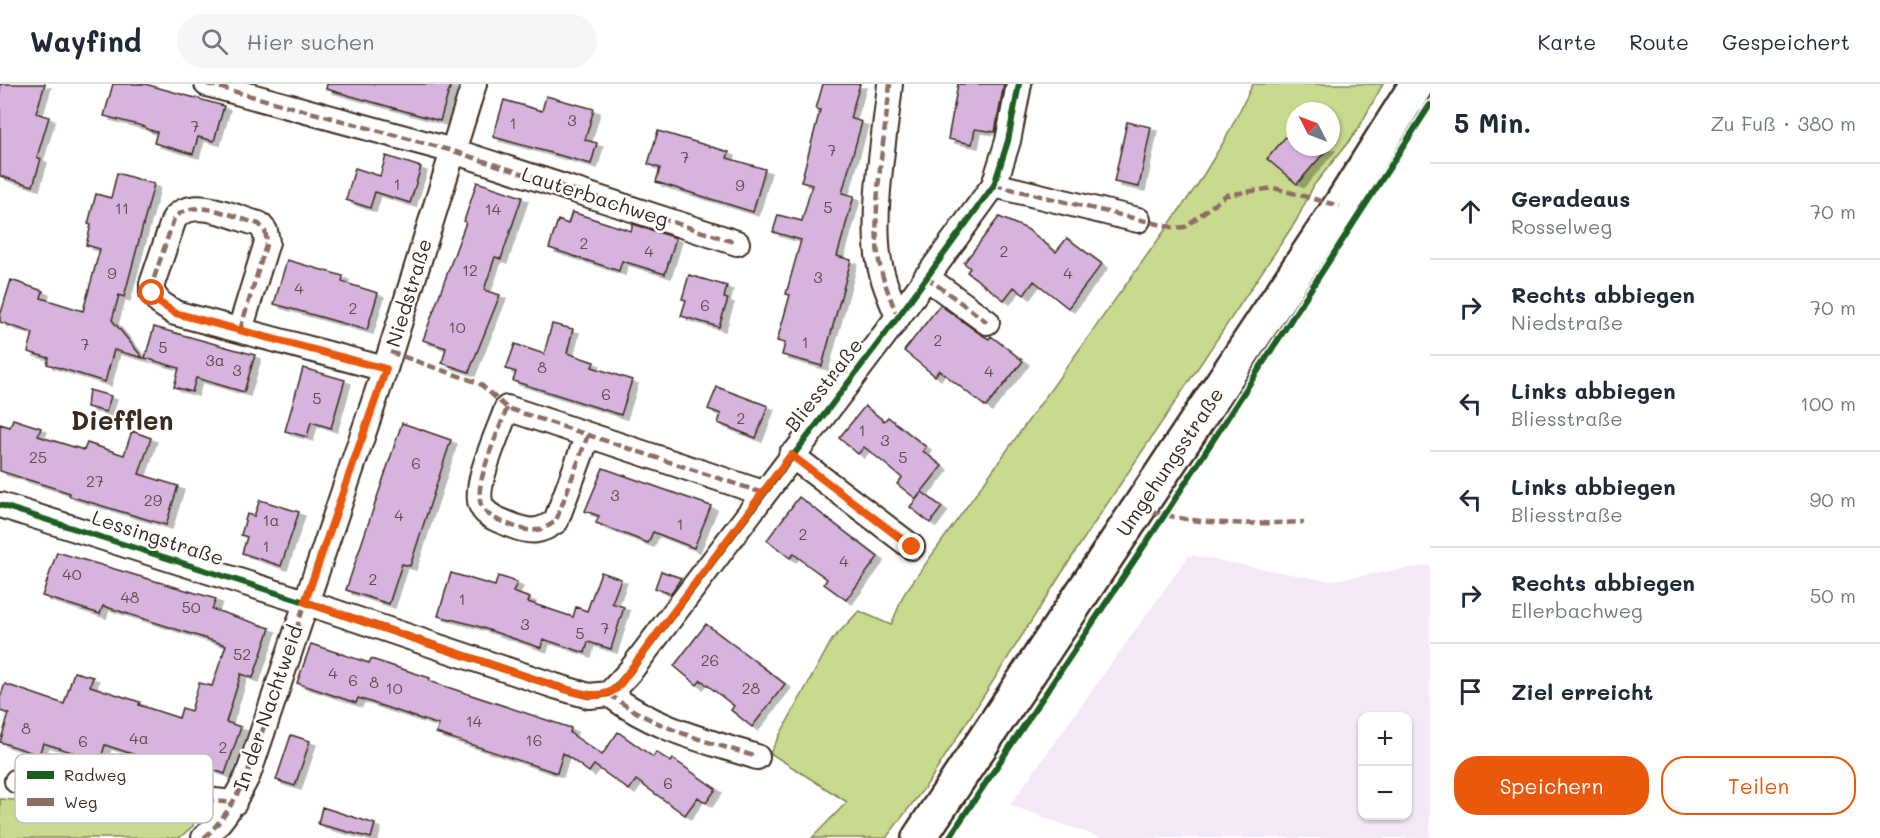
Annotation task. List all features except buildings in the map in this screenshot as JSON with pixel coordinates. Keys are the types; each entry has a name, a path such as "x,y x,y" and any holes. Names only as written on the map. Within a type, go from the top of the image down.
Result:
{"main road":[{"name":"Umgehungsstraße","path":"919,838 1340,206 1417,84"}],"street":[{"name":"Lauterbachweg","path":"207,84 453,152 737,243"},
{"name":"Niedstraße","path":"305,602 386,369 474,84"},
{"path":"890,84 880,184 878,255 885,283 898,317"},
{"name":"Bliesstraße","path":"609,694 631,670 791,455 898,317 994,184 1008,141 1019,84"},
{"path":"994,184 1138,220"},
{"path":"240,330 267,242 265,231 259,224 201,208 191,207 181,211 174,219 152,285 152,293 160,303 175,313 386,369"},
{"path":"926,277 987,322"},
{"path":"588,435 556,521 544,530 528,532 493,518 482,507 477,492 507,408 763,493"},
{"path":"791,455 912,547"},
{"name":"Lessingstraße","path":"0,505 305,602"},
{"path":"305,602 555,686 589,696 609,694 648,720 670,730 757,757"},
{"name":"In der Nachtweid","path":"204,838 219,824 234,803 248,775 305,602"},
{"path":"213,801 234,803"}],"shaded area":[{"path":"1189,555 1328,581 1430,565 1430,838 1101,838 1010,805"}],"green space":[{"path":"1253,84 1383,84 1357,131 1340,152 1340,102 1286,102 1286,156 1337,156 1314,185 1296,221 1081,543 928,783 886,838 812,838 847,802 770,753 832,640 859,611 891,625 904,594 1198,184 1226,138"},
{"path":"0,799 15,800 15,823 194,823 179,838 0,838"}],"marked path":[{"path":"207,84 453,151 737,243"},
{"path":"890,84 878,192 877,235 881,271 898,317"},
{"path":"994,185 1175,228 1185,227 1226,195 1274,188 1340,206"},
{"path":"240,330 267,242 265,231 259,224 215,210 203,208 182,212 174,219 152,284 152,293 160,303 175,313 385,369"},
{"path":"926,277 987,322"},
{"path":"390,352 479,383 507,408 763,493"},
{"path":"507,408 483,473 480,498 482,507 488,514 519,528 536,530 556,521 588,435"},
{"path":"791,455 912,547"},
{"path":"1140,507 1180,518 1221,523 1304,522"},
{"path":"204,838 228,810 245,778 305,602"},
{"path":"609,694 662,725 757,757"},
{"path":"213,801 234,803"}],"cycle path":[{"path":"0,505 305,602 555,686 589,696 609,694 631,670 898,317 994,185 1008,141 1019,84"},
{"path":"949,838 1164,516 1430,105"}],"district":[{"name":"Diefflen","path":"122,421"}],"route":[{"path":"152,293 160,303 175,313 386,369 305,602 555,686 589,696 609,694 617,688 791,455 912,547"}]}
